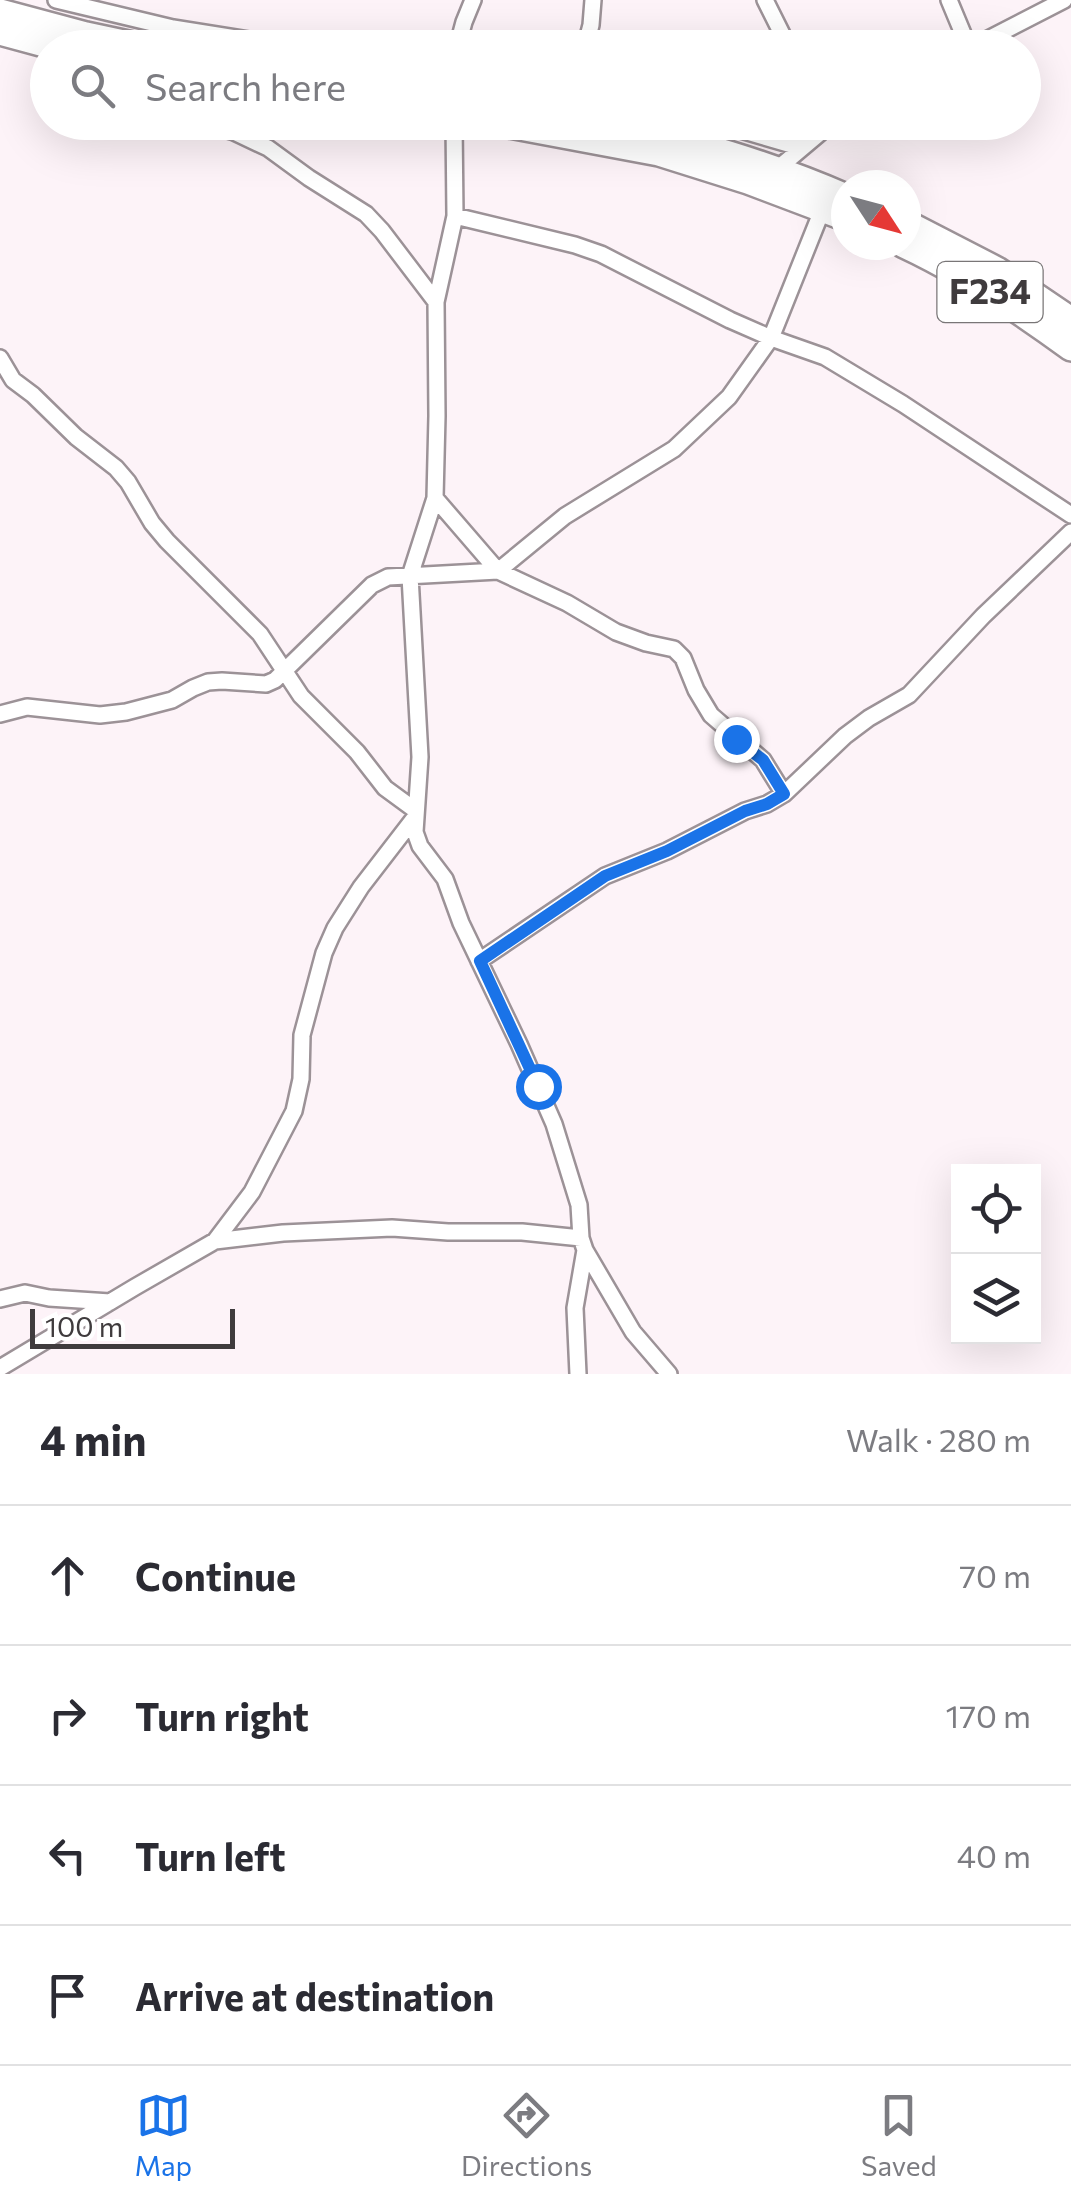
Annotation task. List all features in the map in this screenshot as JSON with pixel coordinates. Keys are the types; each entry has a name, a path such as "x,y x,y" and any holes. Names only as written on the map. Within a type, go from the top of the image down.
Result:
{"main road":[{"path":"0,12 67,30"},
{"path":"0,32 30,40"},
{"path":"590,140 659,153 831,206"},
{"path":"684,140 776,170 831,204"},
{"name":"F234","path":"921,231 997,270 1071,320"},
{"name":"F234","path":"921,253 1006,300 1071,348"}],"street":[{"path":"56,0 186,30"},
{"path":"462,30 473,0"},
{"path":"590,30 592,0"},
{"path":"764,0 780,30"},
{"path":"949,0 962,30"},
{"path":"1005,30 1064,0"},
{"path":"251,140 366,214 436,302"},
{"path":"454,140 454,216 436,302 435,498 410,576 420,757 416,832 420,846 445,880 460,922 554,1124 579,1205 583,1244 575,1308 578,1374"},
{"path":"774,140 802,148"},
{"path":"776,170 812,140"},
{"path":"454,216 601,254 718,314 849,369 1071,515"},
{"path":"0,714 27,707 100,715 172,700 208,682 266,684 275,680 372,585 388,577 498,571 565,516 674,449 729,397 772,338 831,222"},
{"path":"0,358 13,380 116,468 152,523 260,634 302,696 357,752 385,788 415,814"},
{"path":"435,498 498,571 567,603 616,632 674,649 683,658 711,715 763,760 784,794"},
{"path":"480,961 605,876 667,851 784,794 846,736 910,694 982,616 1071,532"},
{"path":"216,1242 252,1192 294,1111 301,1079 302,1035 324,954 346,910 415,814"},
{"path":"381,859 404,851 430,860"},
{"path":"0,1368 216,1242 283,1233 392,1228 522,1232 583,1244 634,1332 669,1374"},
{"path":"0,1298 26,1293 110,1302"}],"route":[{"path":"538,1086 480,961 605,876 667,851 784,794 763,760 736,739"}]}
